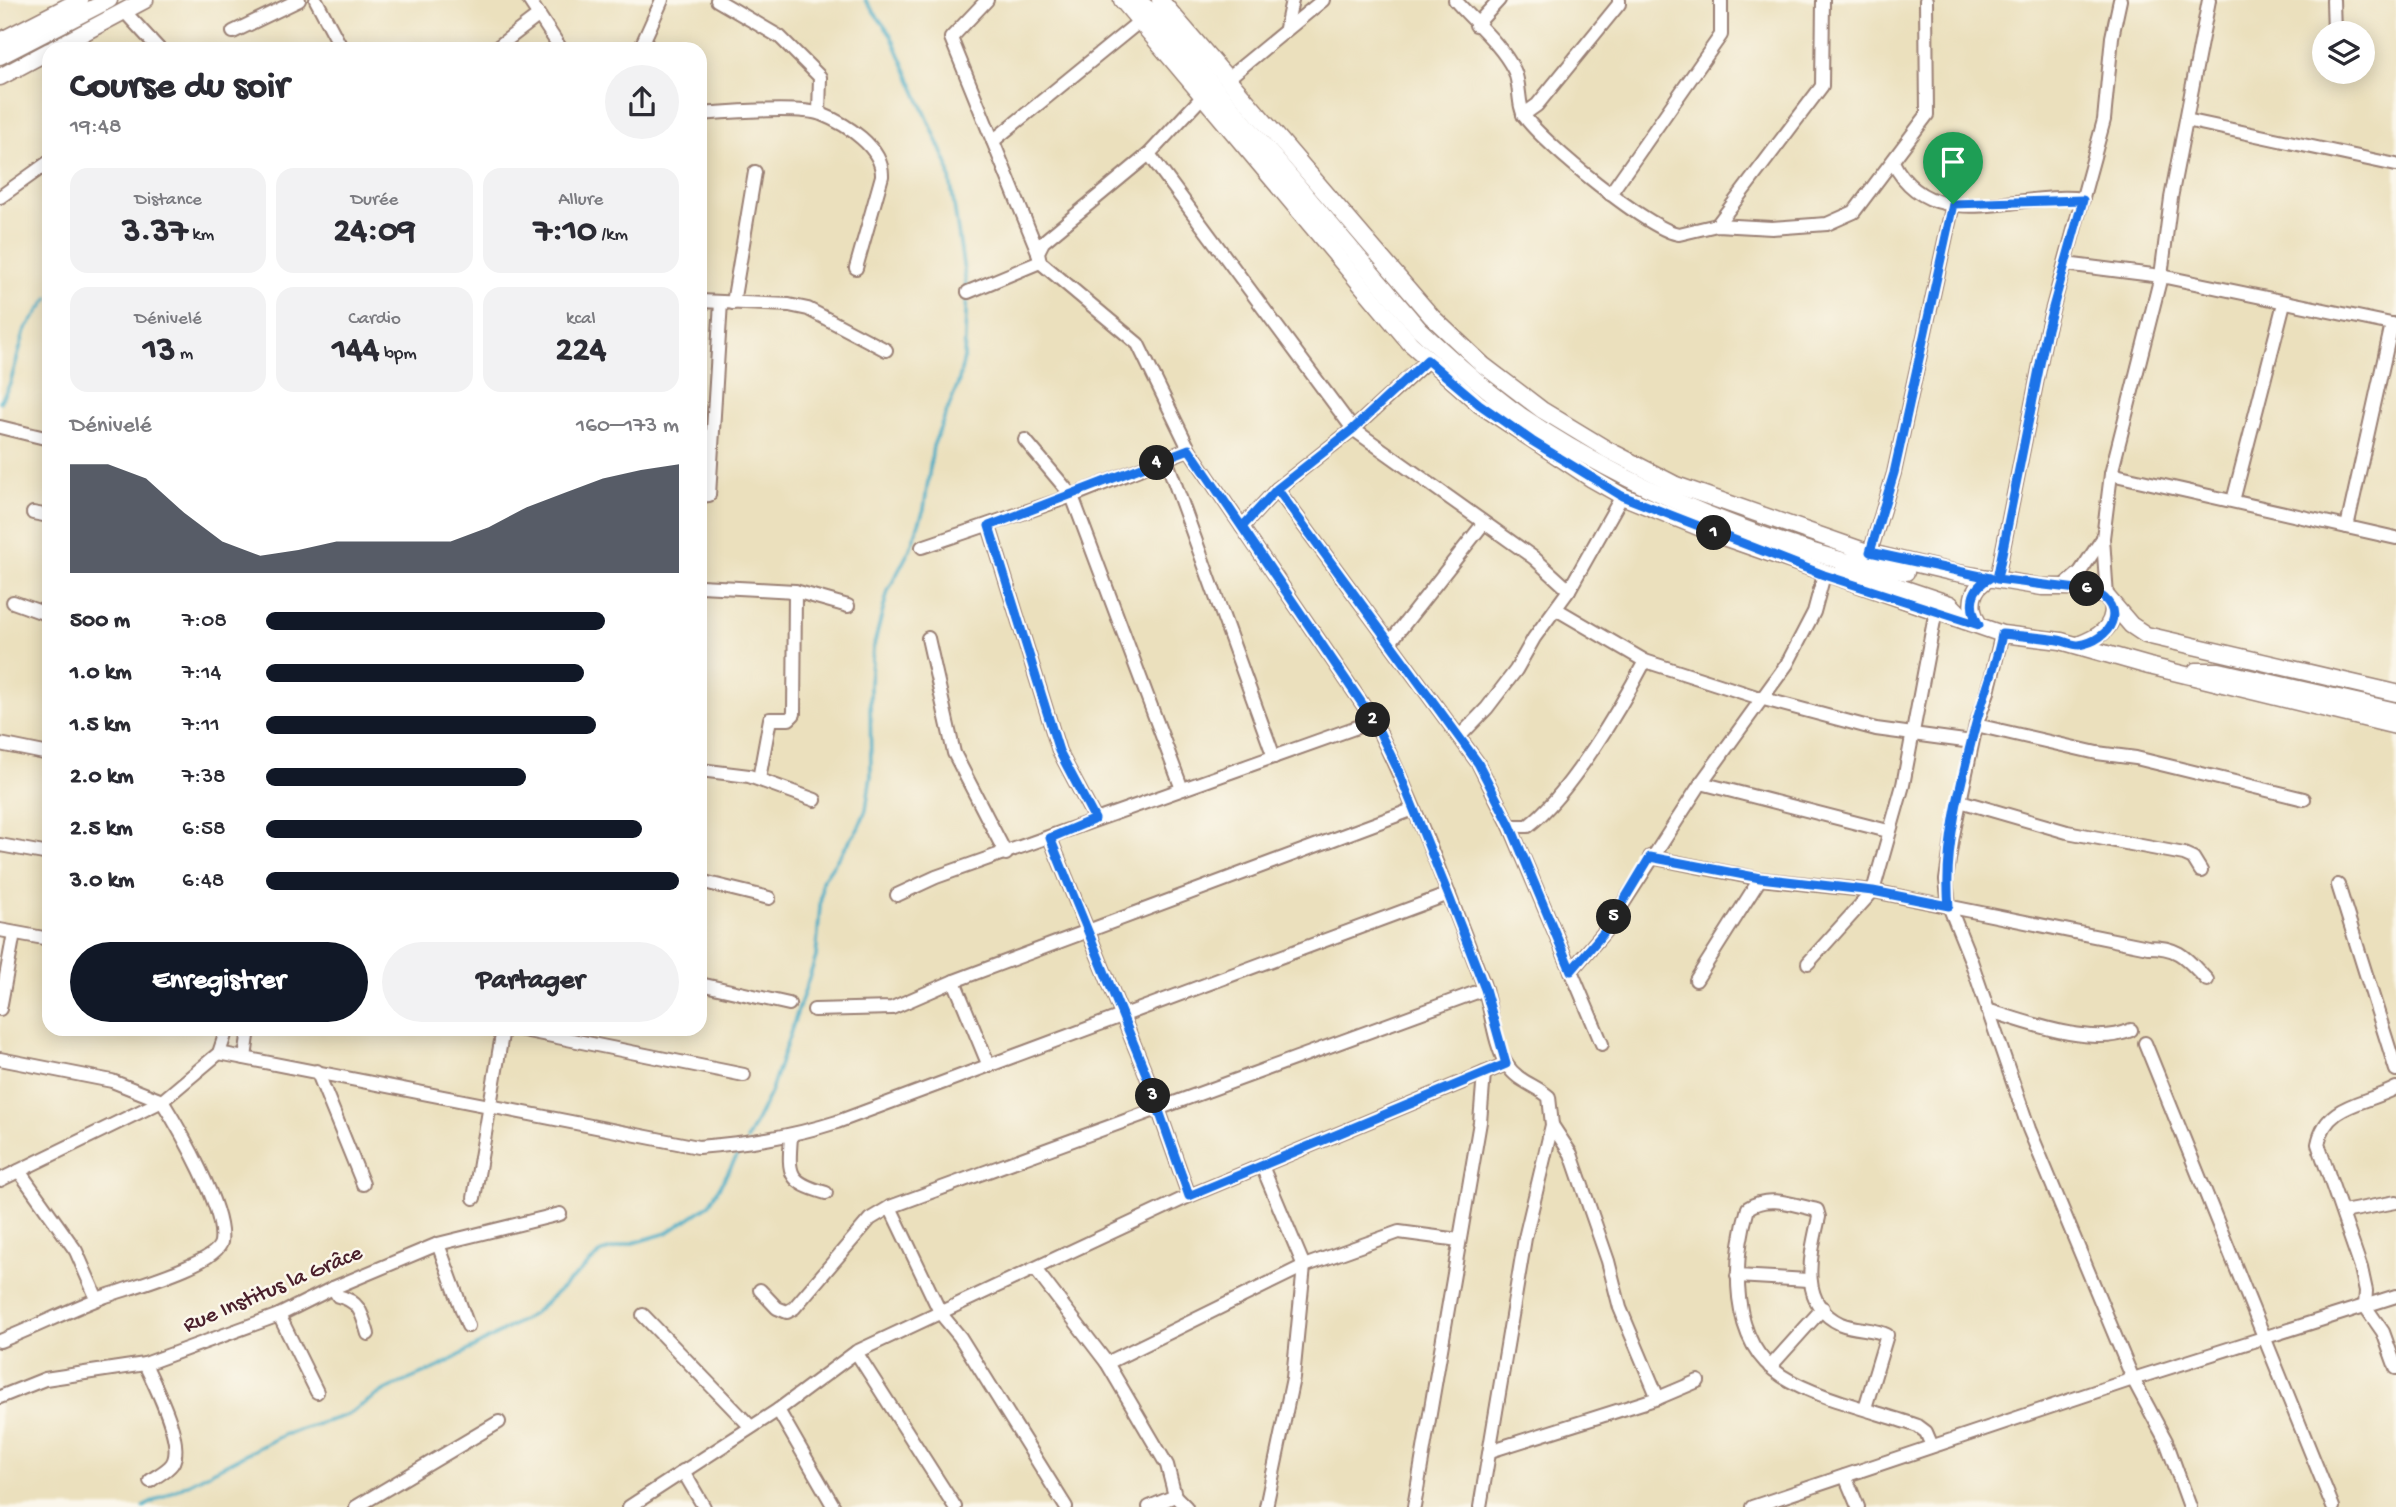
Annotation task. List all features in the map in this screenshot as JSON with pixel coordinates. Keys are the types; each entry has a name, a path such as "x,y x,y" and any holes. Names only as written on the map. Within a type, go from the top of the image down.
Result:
{"main road":[{"path":"0,41 53,6 80,0"},
{"path":"0,56 109,0"},
{"path":"66,42 145,0"},
{"path":"1122,0 1146,6 1227,79 1432,317 1483,365 1542,410 1608,450 1676,485 1870,552 1987,577 2062,588 2078,587 2110,602 2146,635 2152,645 2162,651 2196,660 2219,671"},
{"path":"1146,6 1203,96 1427,360 1479,404 1532,441 1622,496 1824,575 2002,634 2078,645 2128,660 2396,726"},
{"path":"1146,6 1395,303 1466,372 1520,414 1626,477 1719,518 1835,558 1942,579 1987,577"},
{"path":"0,77 42,55"},
{"path":"1835,558 1855,572 1950,604 1972,622"},
{"path":"1972,622 1972,600 1976,589 1987,577"},
{"path":"2078,645 2106,630 2111,622 2110,602"},
{"path":"2146,635 2396,693"},
{"path":"2128,660 2141,659 2194,670 2219,671 2396,711"}],"street":[{"path":"233,32 299,0"},
{"path":"316,0 338,42"},
{"path":"529,0 556,42"},
{"path":"643,42 662,0"},
{"path":"717,0 780,37 820,77 819,113"},
{"path":"987,0 951,38 1039,257 1138,344 1189,449 1374,721 1414,809 1485,989 1506,1064 1526,1084 1542,1090 1549,1097 1552,1125 1525,1238 1480,1507"},
{"path":"1286,28 1292,0"},
{"path":"1227,79 1323,0"},
{"path":"1455,0 1514,71 1524,116 1562,155 1610,194 1673,234 1717,225 1772,228 1826,224 1842,220 1854,212 1927,115 1926,0"},
{"path":"1476,25 1499,0"},
{"path":"1524,116 1537,105 1619,4 1619,0"},
{"path":"1610,194 1721,35 1721,0"},
{"path":"1717,225 1822,86 1823,0"},
{"path":"1987,577 2047,329 2104,120 2112,37 2120,0"},
{"path":"2110,602 2103,538 2111,474 2161,276 2209,0"},
{"path":"2333,0 2334,21"},
{"path":"993,141 1146,6"},
{"path":"124,11 153,42"},
{"path":"506,42 538,16"},
{"path":"968,292 1039,257 1043,242 1149,154 1203,96"},
{"path":"707,114 753,111 819,113 868,143 883,165 856,268"},
{"path":"2186,120 2396,165"},
{"path":"1149,154 1353,429 1534,558 1569,590"},
{"path":"1894,162 1902,179 1916,193 1935,201 1953,204 2083,200"},
{"path":"0,197 42,167"},
{"path":"707,495 727,302 755,172"},
{"path":"1870,552 1894,473 1953,204"},
{"path":"2065,264 2161,276 2394,325 2347,527"},
{"path":"707,301 789,305 808,309 886,350"},
{"path":"2233,501 2284,303"},
{"path":"1242,527 1277,489 1353,429 1427,360"},
{"path":"0,427 42,437"},
{"path":"1025,440 1072,496 1182,789"},
{"path":"922,547 1072,496 1189,449"},
{"path":"1166,459 1274,757"},
{"path":"2111,474 2396,538"},
{"path":"1277,489 1460,736 1510,825 1602,1044"},
{"path":"1460,736 1509,680 1569,590 1622,496"},
{"path":"33,513 42,515"},
{"path":"1391,641 1483,524"},
{"path":"989,526 1059,751 1095,819"},
{"path":"2062,588 2080,572 2103,538"},
{"path":"1571,971 1606,930 1650,857 1801,640 1814,612 1824,575"},
{"path":"707,586 795,592 848,606"},
{"path":"759,779 770,719 789,719 794,714 795,592"},
{"path":"13,602 42,612"},
{"path":"1556,608 1645,661 1760,698 1876,729 1972,742"},
{"path":"1808,963 1873,891 1903,785 1936,611"},
{"path":"2002,634 1988,692 1976,725 1960,802 1946,880 1949,906 2029,1129 2133,1379 2166,1441 2190,1507"},
{"path":"929,638 954,753 1006,854"},
{"path":"1510,825 1528,826 1550,803 1623,703 1645,661"},
{"path":"897,895 936,877 1050,838 1095,819 1374,721"},
{"path":"1976,725 2136,758 2304,799"},
{"path":"0,744 42,753"},
{"path":"707,771 759,779 815,800"},
{"path":"1701,783 1888,831"},
{"path":"1960,802 2067,832 2184,854 2193,858 2201,871"},
{"path":"814,1010 892,1008 954,981 1414,809"},
{"path":"1050,838 1122,1016 1189,1196"},
{"path":"0,845 42,853"},
{"path":"1650,857 1760,878 1873,891 2148,947 2174,949 2207,980"},
{"path":"1696,980 1760,878"},
{"path":"707,883 769,898"},
{"path":"2338,885 2396,1070"},
{"path":"219,1053 698,1147 748,1144 791,1137 1448,894"},
{"path":"0,930 42,938"},
{"path":"0,1009 14,933"},
{"path":"954,981 989,1066"},
{"path":"707,986 789,1004"},
{"path":"760,1290 777,1308 787,1312 794,1308 870,1219 890,1207 1485,989"},
{"path":"1987,1010 2088,1036 2118,1036 2130,1030"},
{"path":"0,1180 162,1101 219,1053 225,1036"},
{"path":"245,1058 248,1036"},
{"path":"474,1198 502,1036"},
{"path":"552,1036 744,1075"},
{"path":"2145,1043 2333,1507"},
{"path":"0,1059 112,1081 162,1101 179,1127 219,1217 220,1245 214,1252 177,1272 97,1299 0,1342"},
{"path":"629,1507 778,1410 856,1352 1189,1196 1506,1064"},
{"path":"317,1071 363,1184"},
{"path":"1414,1507 1480,1122 1484,1073"},
{"path":"2396,1088 2333,1114 2323,1124 2318,1144 2343,1212 2365,1286 2365,1306 2383,1332 2396,1368"},
{"path":"1552,1125 1571,1154 1608,1261 1620,1308 1658,1398"},
{"path":"791,1137 790,1154 794,1179 799,1185 825,1193"},
{"path":"1262,1166 1304,1265 1293,1378 1266,1507"},
{"path":"19,1171 76,1251 97,1299"},
{"path":"1865,1408 1888,1335 1838,1322 1824,1308 1808,1280 1819,1213 1762,1200 1748,1208 1740,1239 1737,1276 1741,1314 1752,1340 1770,1367 1810,1389 1865,1408 1918,1426 1926,1432 1932,1446"},
{"path":"2343,1212 2396,1202"},
{"path":"890,1207 941,1314 961,1337 1066,1507"},
{"name":"Rue Institus la Grâce","path":"0,1397 45,1378 145,1364 279,1315 333,1288 438,1244 560,1214"},
{"path":"1107,1363 1304,1265 1399,1232 1459,1240"},
{"path":"438,1244 468,1326"},
{"path":"1035,1269 1107,1363 1167,1465 1175,1496 1186,1507"},
{"path":"1737,1276 1808,1280"},
{"path":"333,1288 338,1296 350,1298 360,1306 368,1334"},
{"path":"1752,1507 2133,1379 2396,1296"},
{"path":"1770,1367 1824,1308"},
{"path":"279,1315 317,1392"},
{"path":"643,1315 751,1427"},
{"path":"856,1352 955,1507"},
{"path":"145,1364 164,1406 176,1451 172,1464 150,1481"},
{"path":"1490,1451 1658,1398 1699,1381"},
{"path":"778,1410 834,1507"},
{"path":"358,1507 499,1422"},
{"path":"682,1471 704,1507"},
{"path":"1845,1476 1858,1507"},
{"path":"1149,1507 1175,1496"}],"waterway":[{"path":"747,1140 770,1093 816,957 822,881 858,829 866,810 871,775 870,684 873,649 888,591 910,549 924,509 933,446 958,384 964,358 967,291 948,165 891,35 865,0"},
{"path":"0,402 10,384 25,330 42,307"},
{"path":"143,1507 283,1435 347,1415 385,1390 439,1367 533,1314 602,1252 667,1233 709,1205 743,1146"}],"route":[{"path":"1953,204 1894,473 1870,552 1951,572 1990,578 1976,589 1972,600 1973,616 1979,625 1824,575 1622,496 1532,441 1479,404 1427,360 1353,429 1277,489 1242,527 1374,721 1398,770 1485,989 1506,1064 1189,1196 1146,1074 1050,838 1095,819 1059,751 989,526 1189,449 1242,527 1277,489 1478,763 1510,825 1522,861 1571,971 1606,930 1650,857 1760,878 1873,891 1949,906 1946,880 1952,840 1976,725 1999,654 2002,634 2034,636 2078,645 2100,635 2114,615 2113,606 2107,597 2093,591 2078,587 2042,587 1997,579 2047,329 2083,200 2073,198 2007,204 1953,204"}]}
